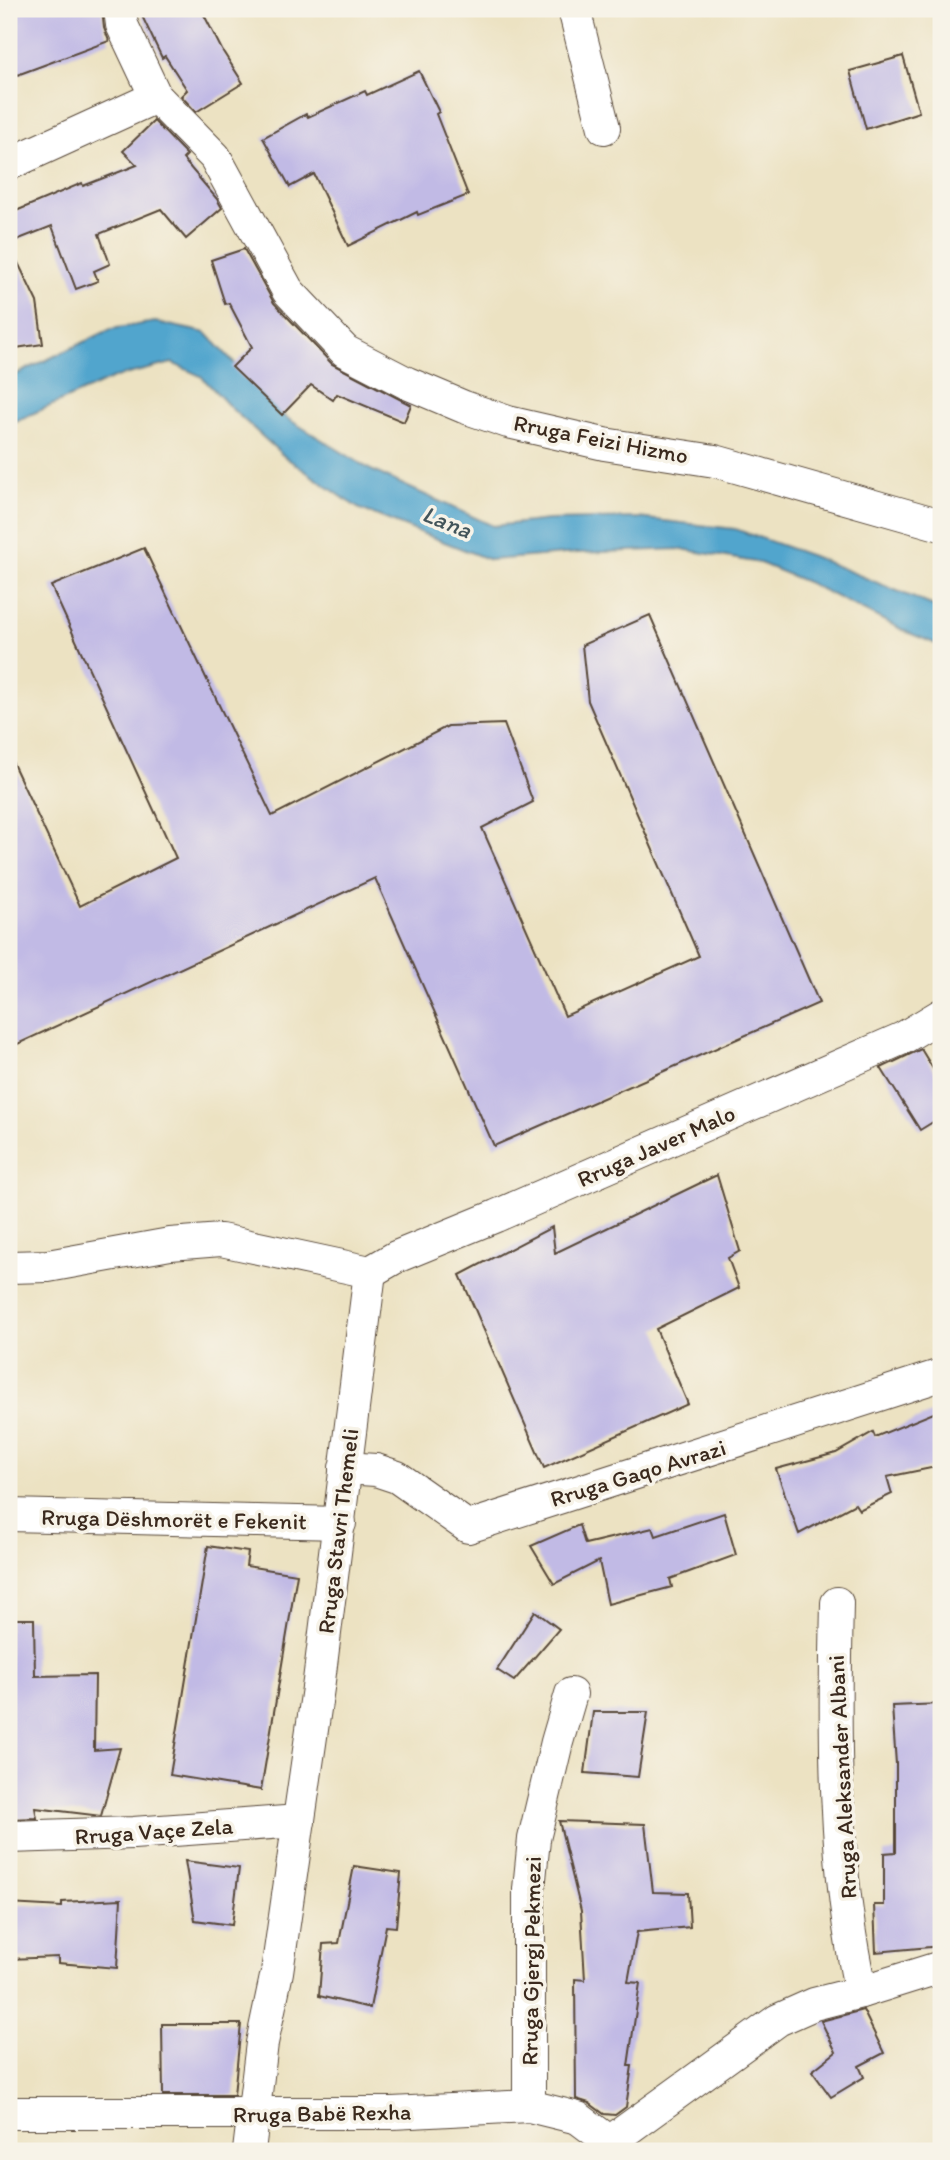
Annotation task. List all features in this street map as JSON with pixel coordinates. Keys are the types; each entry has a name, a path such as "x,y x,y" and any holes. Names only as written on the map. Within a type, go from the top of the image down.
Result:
{"street":[{"name":"Rruga Feizi Hizmo","path":"120,9 122,26 156,97 215,157 288,291 345,351 407,383 508,422 604,444 715,461 832,495 938,520"},
{"path":"574,9 604,128"},
{"path":"9,164 156,97"},
{"name":"Rruga Javer Malo","path":"370,1272 396,1257 903,1038 941,1015"},
{"path":"9,1267 48,1266 170,1244 221,1240 370,1272"},
{"name":"Rruga Stavri Themeli","path":"249,2151 262,2043 277,1972 299,1821 340,1522 370,1272"},
{"name":"Rruga Gaqo Avrazi","path":"345,1468 376,1470 397,1477 468,1527 941,1375"},
{"name":"Rruga Dëshmorët e Fekenit","path":"9,1515 340,1522"},
{"name":"Rruga Aleksander Albani","path":"837,1603 835,1688 841,1851 854,1962 861,1992"},
{"name":"Rruga Gjergj Pekmezi","path":"529,2106 529,1889 534,1839 571,1694"},
{"name":"Rruga Vaçe Zela","path":"9,1837 133,1833 299,1821"},
{"path":"617,2146 778,2020 814,2004 941,1966"},
{"name":"Rruga Babë Rexha","path":"9,2113 255,2115 392,2113 529,2106 578,2118 617,2146"}],"water":[{"name":"Lana","path":"155,322 206,333 285,417 371,470 493,526 548,520 638,518 735,529 812,556 941,609 941,646 809,583 760,563 681,549 490,560 358,508 285,457 231,408 201,376 172,363 116,377 9,424 9,378 111,329"}],"building":[{"path":"9,9 102,9 104,28 109,41 9,78"},
{"path":"157,9 201,9 243,83 196,112 181,96 187,90 165,56 162,58 142,16"},
{"path":"903,56 919,112 866,129 850,71"},
{"path":"419,71 439,112 436,114 468,195 418,215 417,212 348,246 314,174 290,187 263,138 306,114 308,117 365,91 367,95"},
{"path":"154,121 187,155 183,159 222,208 186,239 161,209 99,234 110,264 94,271 98,281 76,289 52,226 9,243 9,214 82,183 83,186 137,165 123,151"},
{"path":"9,244 37,302 43,344 9,349"},
{"path":"244,249 274,303 332,364 411,405 404,422 337,394 333,400 311,385 282,415 232,367 252,347 229,303 225,304 211,260"},
{"path":"144,548 272,816 448,726 504,724 533,802 482,828 565,1016 699,956 588,701 582,645 650,615 819,1003 494,1146 375,878 9,1048 9,755 80,906 176,858 51,586"},
{"path":"921,1049 941,1082 941,1117 920,1130 881,1068"},
{"path":"717,1175 740,1251 728,1258 739,1288 656,1329 688,1404 544,1468 460,1275 552,1227 555,1253"},
{"path":"941,1410 941,1466 887,1477 892,1494 859,1510 855,1504 799,1534 776,1469 836,1453 873,1432 875,1437"},
{"path":"724,1513 736,1555 670,1579 672,1587 608,1604 599,1561 554,1584 531,1546 579,1525 585,1544 653,1528 656,1536"},
{"path":"208,1546 248,1552 246,1566 297,1574 261,1790 170,1775"},
{"path":"535,1611 559,1629 514,1681 497,1670"},
{"path":"9,1619 34,1619 35,1676 95,1675 94,1750 120,1748 101,1816 35,1808 37,1818 9,1819"},
{"path":"941,1704 941,1946 876,1952 874,1905 884,1905 884,1853 896,1852 896,1764 892,1706"},
{"path":"593,1712 648,1712 638,1777 585,1773"},
{"path":"559,1821 645,1824 653,1892 688,1893 690,1927 637,1932 628,1982 640,1983 628,2066 632,2066 626,2107 615,2115 604,2114 589,2103 576,2099 575,1979 585,1980 581,1911"},
{"path":"185,1861 239,1868 232,1925 195,1920"},
{"path":"354,1866 401,1873 396,1927 386,1926 370,2008 319,1996 323,1944 339,1943"},
{"path":"121,1899 117,1968 58,1963 58,1957 9,1959 9,1904 62,1907 62,1902"},
{"path":"863,2010 884,2053 859,2066 864,2077 831,2097 812,2071 836,2052 821,2021"},
{"path":"162,2024 241,2024 234,2095 163,2095"}]}
